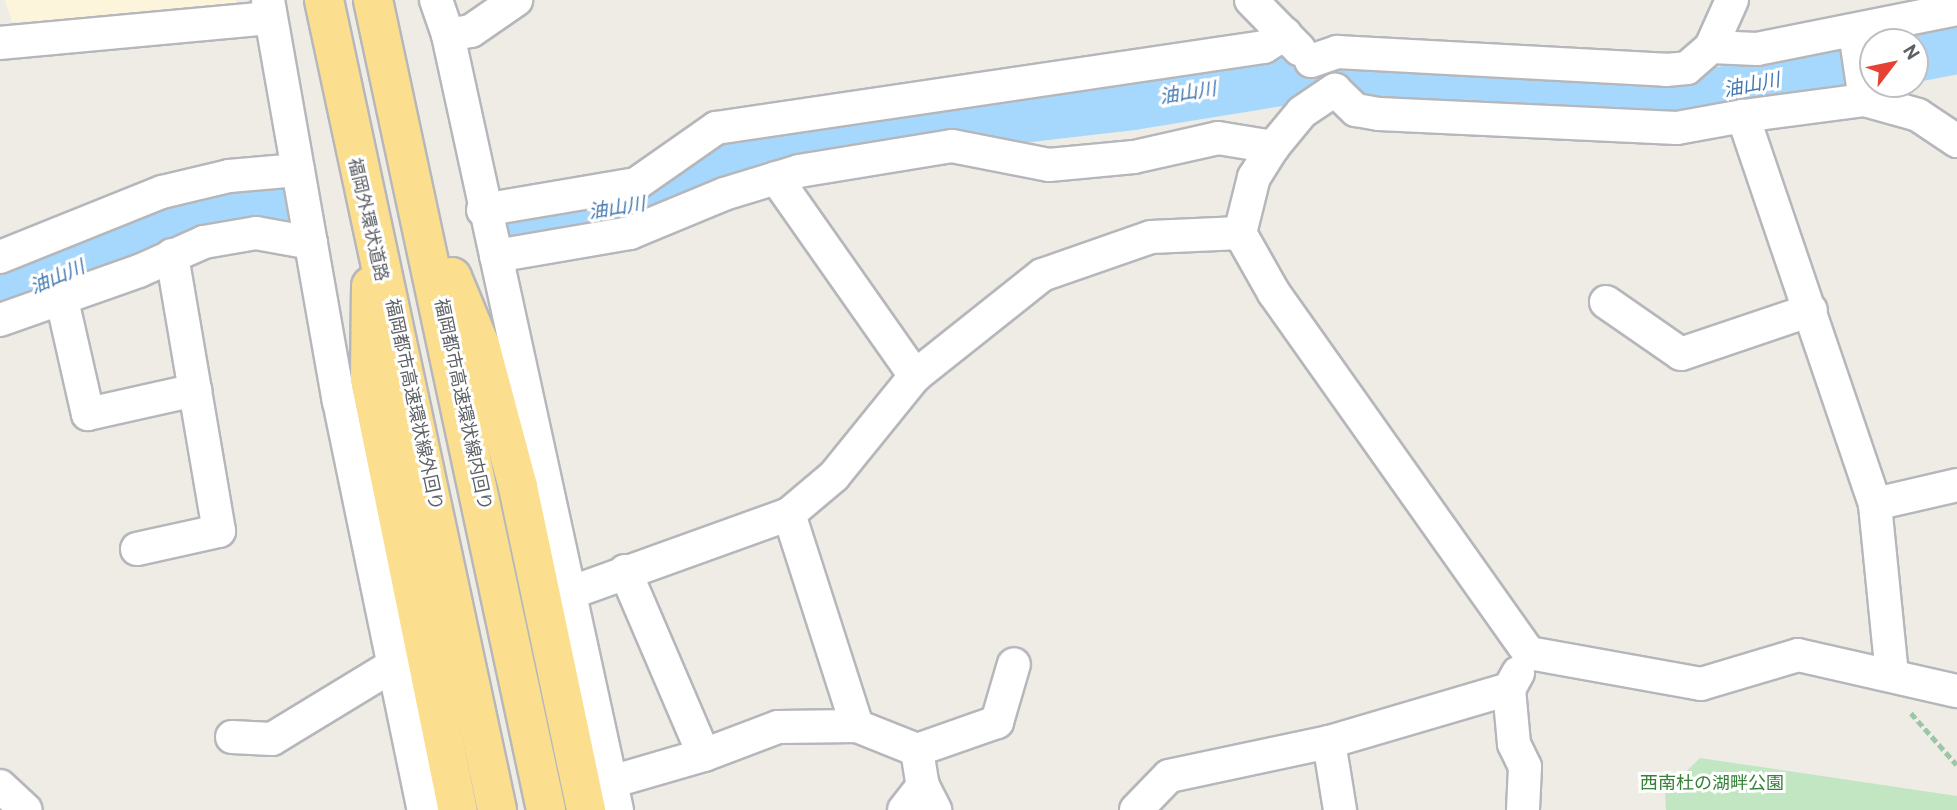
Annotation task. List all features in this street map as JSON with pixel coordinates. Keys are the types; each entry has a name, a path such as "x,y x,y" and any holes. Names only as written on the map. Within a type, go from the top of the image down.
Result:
{"highway":[{"name":"福岡外環状道路","path":"318,0 371,237 437,577 486,810"},
{"name":"福岡都市高速環状線外回り","path":"324,0 497,810"},
{"name":"福岡都市高速環状線内回り","path":"373,0 546,810"},
{"path":"389,0 432,193 503,574 553,810"},
{"path":"371,237 370,379 395,514 458,810"},
{"path":"441,249 480,345 518,487 586,810"}],"street":[{"path":"436,0 448,35 483,210 496,256 614,796 704,755 778,727 856,726 916,750 997,722 1014,664"},
{"path":"448,35 471,31 516,0"},
{"path":"1251,0 1356,110 1379,114 1677,128 1743,116 1865,100 1918,115 1957,141"},
{"path":"1311,61 1338,52 1665,71 1687,68 1711,47 1732,0"},
{"path":"0,43 269,9 392,666 424,810"},
{"path":"1711,47 1757,49 1855,32 1957,9"},
{"path":"1855,32 1865,100"},
{"path":"483,210 636,184 716,128 1264,47 1285,34"},
{"path":"1335,90 1303,112 1273,147 1254,177 1240,233 1274,293 1530,653 1701,684 1798,655 1957,691"},
{"path":"1743,116 1875,504 1892,675"},
{"path":"496,256 630,233 776,178 952,146 1049,165 1133,158 1218,138 1273,147"},
{"path":"0,257 162,192 229,176 298,170"},
{"path":"776,178 915,376"},
{"path":"0,320 62,300 204,242 256,233 311,238"},
{"path":"570,593 789,514 834,476 915,376 1042,275 1064,264 1151,237 1240,233"},
{"path":"137,549 219,531 172,255"},
{"path":"62,300 88,414 195,390"},
{"path":"1606,302 1681,354 1811,310"},
{"path":"1875,504 1957,485"},
{"path":"789,514 856,726"},
{"path":"625,571 704,755"},
{"path":"1523,810 1525,766 1514,744 1509,689 1530,653"},
{"path":"232,737 272,738 392,666"},
{"path":"1136,810 1169,776 1329,742 1509,689"},
{"path":"1329,742 1340,810"},
{"path":"916,750 921,802"},
{"path":"0,786 26,810"}],"path":[{"path":"1892,675 1904,705 1957,765"}],"shaded area":[{"path":"5,0 236,0 238,16 12,22"}],"green space":[{"name":"西南杜の湖畔公園","path":"1700,758 1957,796 1957,810 1666,810 1665,792"}],"waterway":[{"name":"油山川","path":"1929,53 1957,48"},
{"name":"油山川","path":"517,225 656,204 735,157 805,142 1132,104 1281,80 1699,97 1859,67"},
{"name":"油山川","path":"0,303 233,206 273,210"}]}
